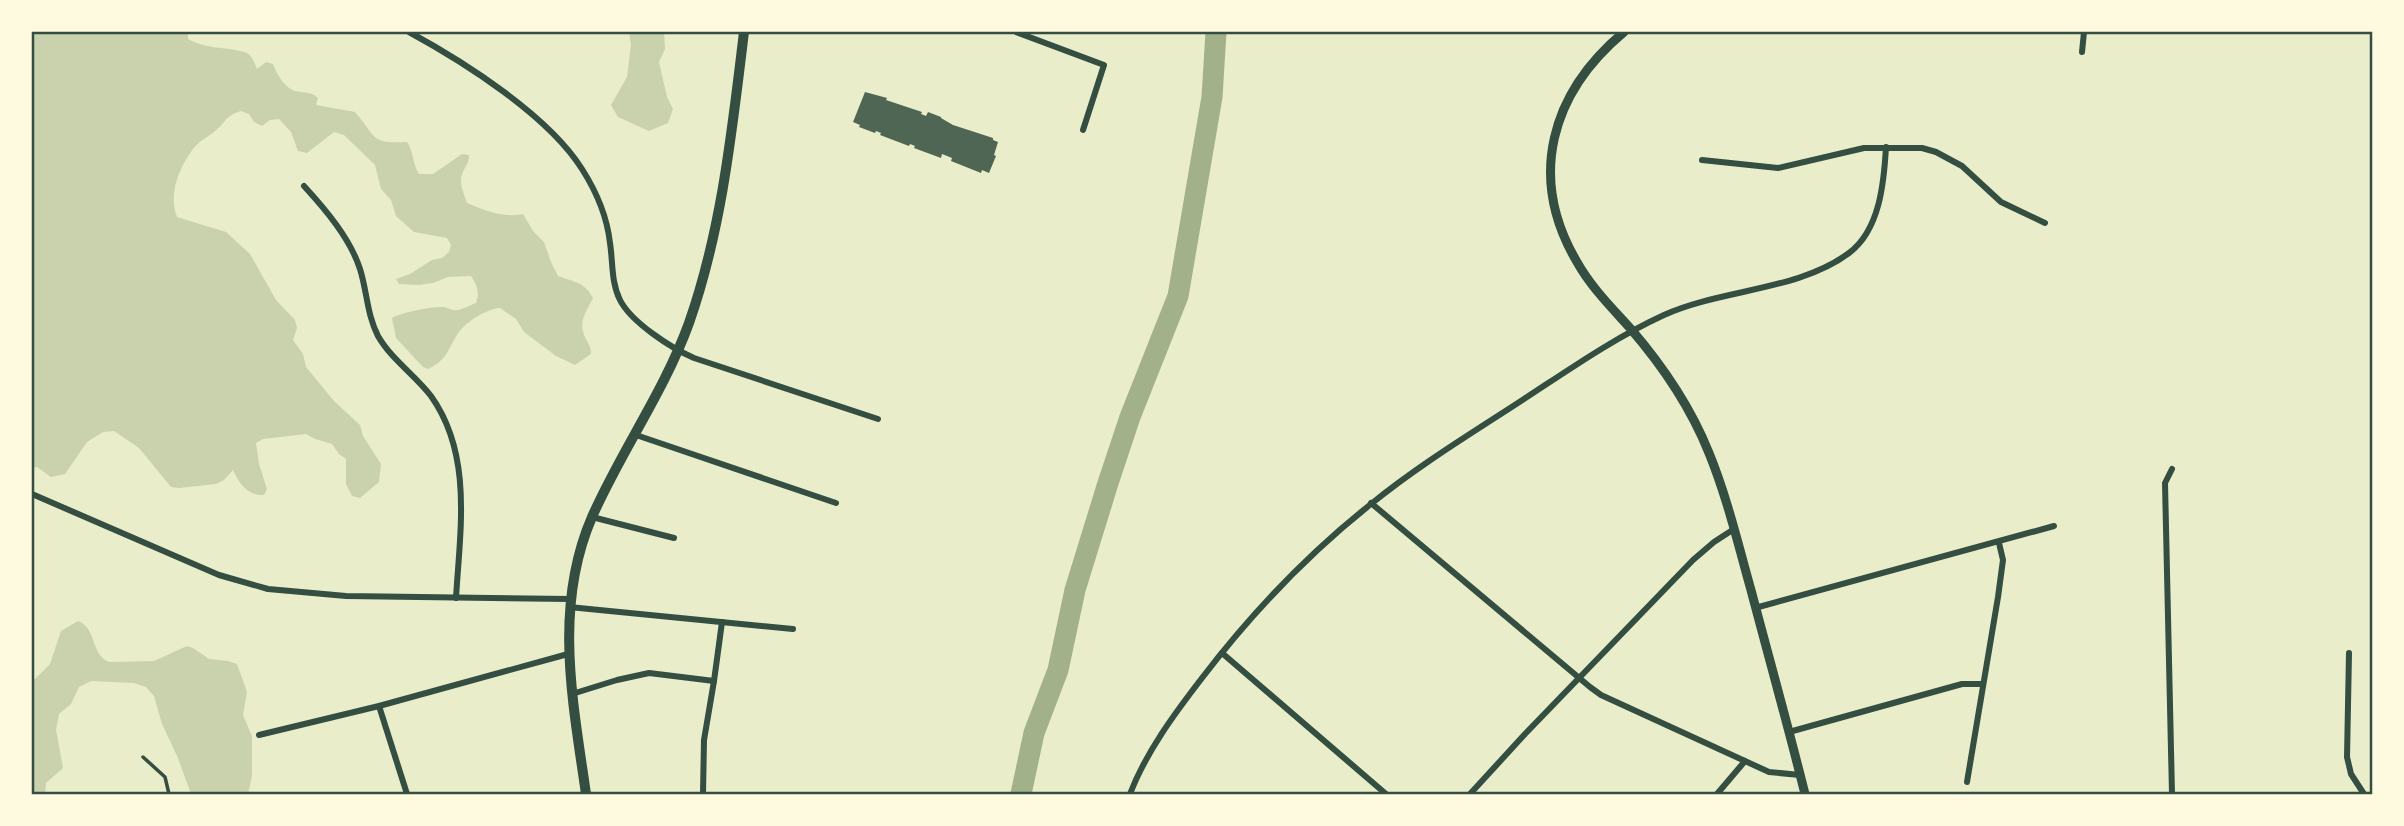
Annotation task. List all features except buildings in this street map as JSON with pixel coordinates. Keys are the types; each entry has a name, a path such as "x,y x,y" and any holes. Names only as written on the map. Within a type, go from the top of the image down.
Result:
{"main road":[{"path":"586,794 568,654 570,603 579,556 592,517 678,351 707,269 718,219 744,32"},
{"path":"1624,32 1592,60 1572,90 1558,123 1550,177 1560,227 1577,262 1601,296 1632,331 1677,392 1715,467 1805,794"}],"street":[{"path":"409,32 500,90 570,151 590,182 603,212 610,240 613,278 620,301 633,318 678,351 702,362 878,419"},
{"path":"1016,32 1104,65 1083,130"},
{"path":"2082,52 2084,32"},
{"path":"1130,794 1169,723 1222,653 1298,570 1371,503 1420,467 1582,359 1632,331 1680,309 1803,275 1850,252 1865,236 1877,207 1886,146"},
{"path":"1702,160 1778,168 1847,151 1886,146 1922,148 1949,158 1973,174 2001,202 2045,223"},
{"path":"304,186 333,222 359,265 369,311 378,336 432,398 451,437 458,459 462,496 456,598"},
{"path":"636,435 836,503"},
{"path":"2172,469 2165,483 2172,794"},
{"path":"32,494 243,583 307,594 570,603 793,629"},
{"path":"1371,503 1601,695 1745,761 1778,774 1800,775"},
{"path":"592,517 674,538"},
{"path":"1755,608 2054,526"},
{"path":"1470,794 1693,560 1714,541 1734,529"},
{"path":"1967,782 2003,566 1999,542"},
{"path":"703,794 705,740 722,622"},
{"path":"1222,653 1386,794"},
{"path":"2349,653 2347,757 2351,774 2364,794"},
{"path":"259,736 568,654"},
{"path":"572,694 649,673 714,681"},
{"path":"1789,732 1962,684 1983,684"},
{"path":"379,706 407,794"},
{"path":"1717,794 1745,761"}],"lane":[{"path":"143,757 165,777 169,794"}],"green space":[{"path":"32,32 188,32 188,39 195,42 247,53 257,69 266,62 273,64 288,87 315,96 318,98 316,105 355,112 380,140 407,142 419,174 433,174 462,154 469,155 461,180 467,203 501,214 523,214 533,231 544,242 558,276 578,283 590,293 593,298 582,327 591,354 575,365 556,356 524,332 516,319 500,308 470,321 460,330 443,358 428,369 423,367 396,338 392,318 432,308 462,309 476,303 476,286 471,276 448,277 419,285 399,284 396,279 410,274 432,260 442,258 449,252 451,245 447,238 414,232 396,216 391,200 381,189 375,165 344,135 334,132 307,153 298,151 291,132 279,119 270,120 262,126 254,122 249,114 241,111 228,117 219,128 195,146 188,156 174,190 177,217 226,232 250,254 276,300 295,320 297,328 293,340 303,354 306,367 334,401 360,425 363,436 381,464 379,482 360,498 352,496 346,484 346,459 332,444 306,434 263,439 256,443 267,489 264,495 248,491 233,470 216,484 171,487 139,448 114,431 103,432 87,442 65,474 51,477 37,467 32,468"},
{"path":"629,32 664,32 665,49 659,62 667,97 673,109 668,123 649,131 618,117 611,105 627,77 631,45"},
{"path":"78,621 88,629 99,653 109,662 154,661 187,646 209,659 237,664 247,692 243,715 252,736 252,776 248,794 191,794 162,724 154,696 146,687 134,683 91,681 79,687 71,704 59,714 56,730 63,768 46,783 45,794 32,794 32,679 50,664 61,631"}],"waterway":[{"path":"1021,794 1034,733 1058,670 1075,590 1108,483 1130,417 1178,296 1212,97 1216,32"}]}
